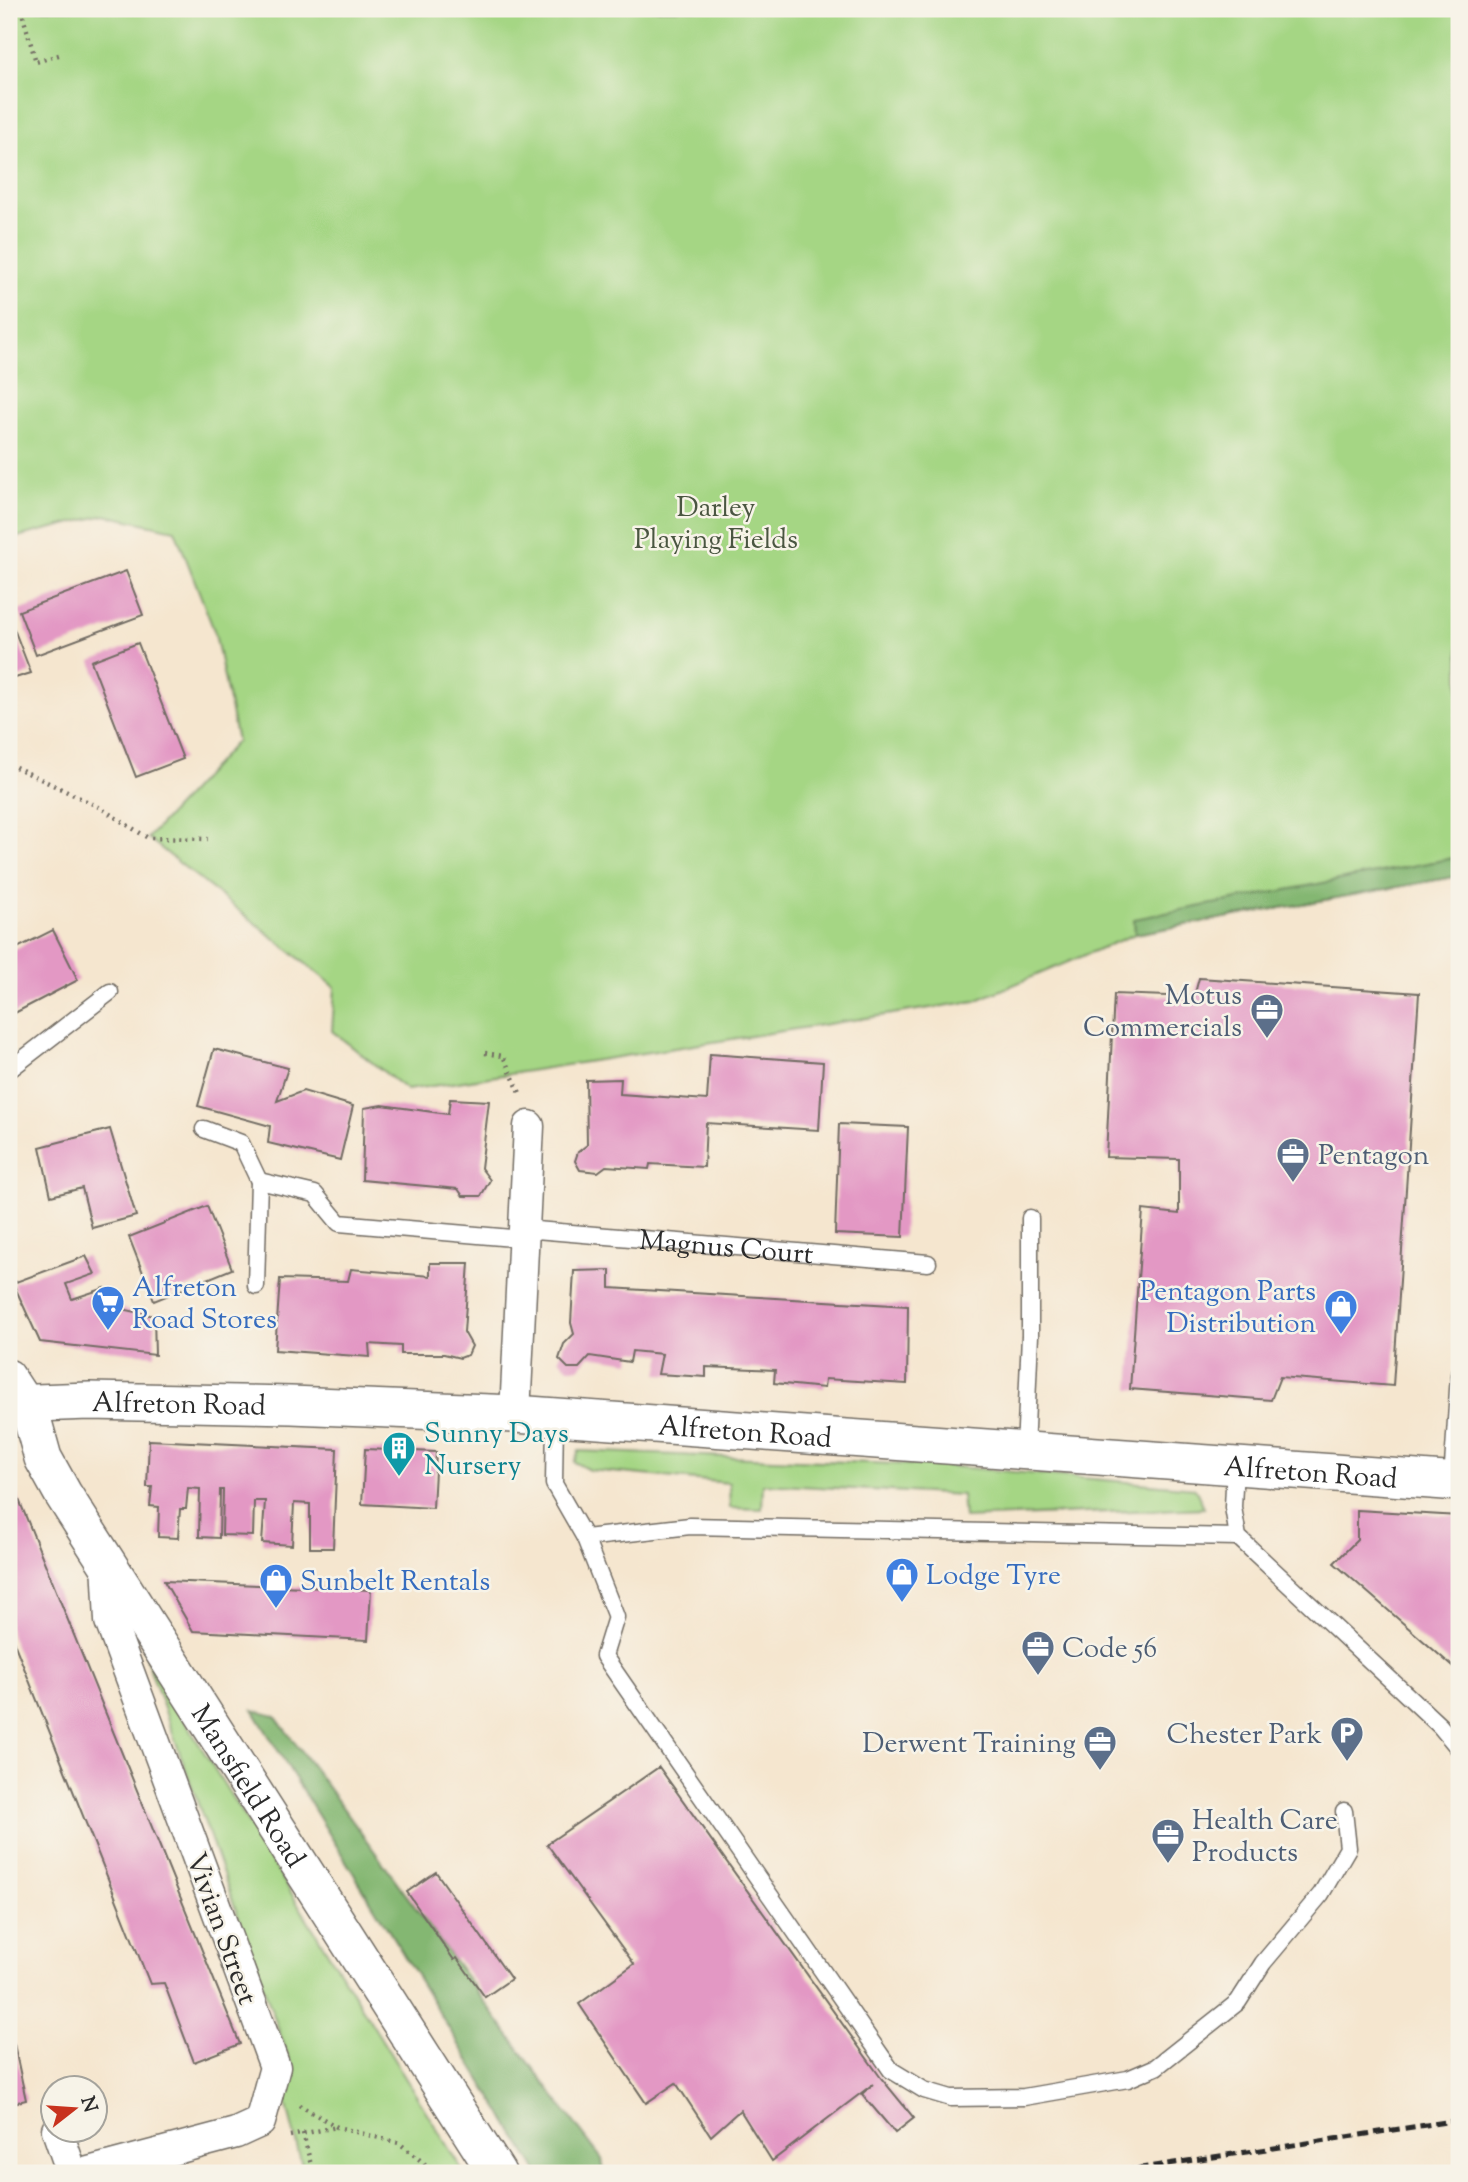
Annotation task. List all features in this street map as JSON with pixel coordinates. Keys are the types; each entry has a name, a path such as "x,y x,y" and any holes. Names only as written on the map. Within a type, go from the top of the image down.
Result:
{"street":[{"path":"515,1414 529,1126"},
{"name":"Alfreton Road","path":"15,1394 89,1401 515,1414 1456,1482"},
{"name":"Mansfield Road","path":"15,1394 43,1458 497,2173"},
{"name":"Vivian Street","path":"85,2173 236,2133 260,2122 275,2067 110,1621 107,1560"},
{"path":"62,2144 72,2173"}],"lane":[{"path":"9,1070 110,992"},
{"path":"204,1129 241,1143 259,1181 256,1286"},
{"name":"Magnus Court","path":"259,1181 315,1194 339,1223 928,1264"},
{"path":"1025,1451 1030,1335 1030,1218"},
{"path":"1456,1482 1459,1374"},
{"path":"555,1417 554,1484 585,1538 616,1617 604,1656 891,2070 924,2090 950,2098 1024,2097 1128,2079 1156,2067 1238,2002 1263,1964 1321,1894 1348,1848 1344,1811"},
{"path":"1235,1466 1233,1507 1238,1537 1440,1726 1459,1749"},
{"path":"585,1538 690,1526 1238,1537"}],"path":[{"path":"21,9 36,62 62,54"},
{"path":"9,764 99,807 148,838 208,839"},
{"path":"485,1053 503,1056 526,1106 529,1126"},
{"path":"270,2089 337,2127 399,2143 436,2173"},
{"path":"303,2133 313,2173"}],"green space":[{"name":"Darley Playing Fields","path":"9,9 1459,9 1459,876 1135,934 975,1001 407,1090 332,1031 335,987 148,838 237,741 215,633 175,530 105,515 9,539"},
{"path":"1459,857 1459,876 1135,934 1134,919"},
{"path":"579,1451 945,1466 1195,1488 1204,1508 964,1518 962,1495 763,1484 762,1509 730,1508 729,1483 589,1470 574,1462"},
{"path":"146,1658 464,2173 304,2173 284,2094 292,2067"},
{"path":"253,1710 275,1716 602,2159 604,2173 538,2173"}],"building":[{"path":"126,571 143,615 36,655 19,611"},
{"path":"14,629 31,673 9,680 9,631"},
{"path":"138,643 183,759 136,777 91,661"},
{"path":"53,930 78,980 9,1016 9,952"},
{"name":"Pentagon","path":"1199,978 1419,993 1393,1386 1280,1377 1271,1400 1130,1389 1143,1210 1179,1214 1179,1159 1106,1157 1114,994 1194,997"},
{"path":"214,1049 288,1068 277,1101 303,1091 353,1106 340,1160 268,1143 270,1126 198,1106"},
{"path":"710,1054 823,1062 819,1130 706,1123 704,1167 650,1164 649,1169 606,1166 598,1172 580,1170 575,1161 578,1152 587,1145 586,1080 621,1079 620,1094 707,1100"},
{"path":"450,1099 489,1101 481,1168 490,1180 481,1196 463,1196 458,1189 362,1180 364,1108 382,1105 448,1114"},
{"path":"839,1124 908,1127 903,1237 835,1234"},
{"path":"110,1129 136,1216 92,1228 82,1188 51,1196 40,1147"},
{"path":"207,1206 232,1269 154,1301 129,1237"},
{"path":"86,1256 95,1274 66,1284 72,1299 105,1288 113,1307 154,1316 155,1355 40,1342 13,1283"},
{"path":"430,1263 469,1263 464,1332 472,1346 468,1355 460,1358 444,1354 401,1354 401,1346 369,1344 370,1357 275,1350 280,1279 348,1281 351,1269 430,1276"},
{"path":"610,1270 610,1288 908,1306 907,1384 825,1379 824,1388 774,1383 775,1370 706,1367 706,1377 658,1374 662,1354 632,1351 630,1362 590,1356 579,1368 568,1368 559,1359 564,1344 574,1334 571,1323 574,1271"},
{"path":"149,1440 337,1449 333,1548 310,1548 310,1504 294,1503 292,1545 262,1543 265,1501 254,1501 253,1536 222,1535 223,1490 220,1490 219,1538 199,1537 200,1489 188,1488 186,1509 180,1509 178,1538 158,1537 159,1507 150,1506 152,1487 147,1487"},
{"name":"Sunny Days Nursery","path":"365,1449 436,1452 433,1508 362,1504"},
{"path":"9,1475 240,2044 194,2062 164,1983 150,1984 9,1630"},
{"path":"1357,1510 1459,1516 1459,1672 1334,1563 1357,1540"},
{"name":"Sunbelt Rentals","path":"164,1581 371,1590 368,1640 193,1631"},
{"path":"659,1767 881,2078 914,2118 895,2133 862,2094 873,2084 772,2161 740,2110 711,2136 676,2083 646,2103 579,2004 634,1964 547,1844"},
{"path":"436,1872 511,1979 485,1997 457,1958 454,1960 407,1892"},
{"path":"14,2044 26,2100 9,2104 9,2045"}],"railway":[{"path":"1108,2173 1459,2120"},
{"path":"1453,2173 1459,2172"}],"place":[{"name":"Motus Commercials","path":"1267,1040"},
{"name":"Pentagon","path":"1293,1184"},
{"name":"Alfreton Road Stores","path":"108,1332"},
{"name":"Pentagon Parts Distribution","path":"1341,1336"},
{"name":"Sunny Days Nursery","path":"399,1478"},
{"name":"Lodge Tyre","path":"902,1604"},
{"name":"Sunbelt Rentals","path":"276,1610"},
{"name":"Code 56","path":"1038,1677"},
{"name":"Chester Park","path":"1347,1763"},
{"name":"Derwent Training","path":"1100,1772"},
{"name":"Health Care Products","path":"1168,1865"}]}
